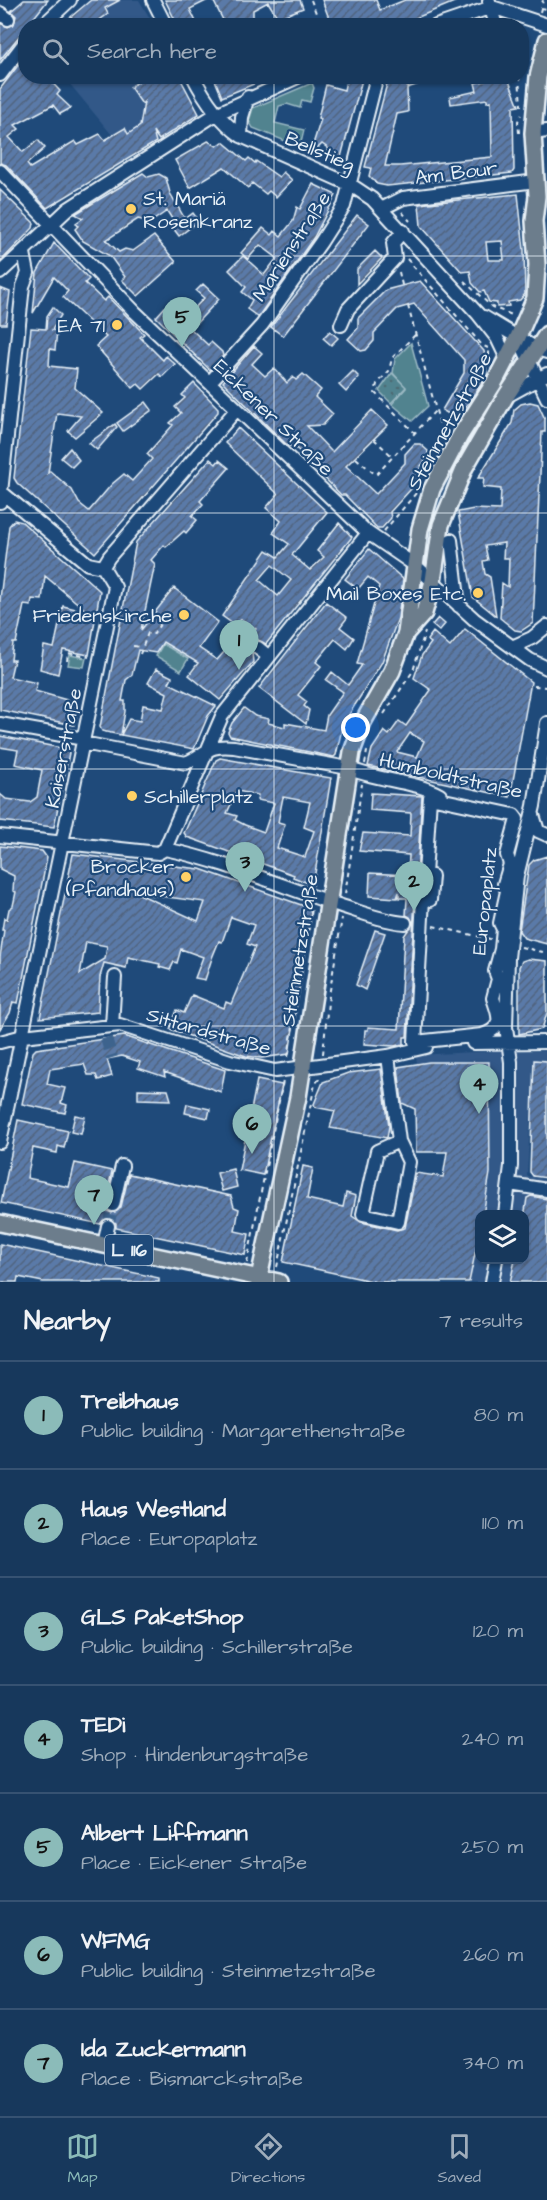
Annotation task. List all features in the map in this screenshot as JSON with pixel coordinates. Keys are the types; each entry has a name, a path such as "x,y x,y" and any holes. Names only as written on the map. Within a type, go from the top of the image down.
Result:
{"main road":[{"path":"547,40 538,77 540,132 537,189 547,222"},
{"name":"Steinmetzstraße","path":"258,1280 303,1067 348,768 363,722 392,671 406,633 425,507 448,456 507,359 537,289 534,221 537,189"},
{"name":"Steinmetzstraße","path":"406,633 424,613 433,581 441,525 446,508 465,467 506,396 538,354 547,334"},
{"name":"L 116","path":"0,1224 258,1280 277,1281"}],"street":[{"path":"51,18 70,0"},
{"path":"153,0 162,18"},
{"path":"456,18 490,4 528,18"},
{"path":"529,18 547,25"},
{"path":"0,75 18,51"},
{"name":"Bellstieg","path":"198,84 216,114 241,136 270,151 351,185 383,208 478,314 497,338 507,359"},
{"path":"23,286 3,272 68,209 216,114 281,84"},
{"name":"Marienstraße","path":"210,382 262,325 315,252 344,206 375,84"},
{"path":"241,136 242,117 248,98"},
{"name":"Eickener Straße","path":"0,171 135,312 371,536 416,566 459,606 512,647 530,660 547,667"},
{"name":"Am Bour","path":"383,208 403,198 537,189"},
{"path":"341,325 348,309 395,258 393,243 403,231"},
{"path":"24,253 28,273 23,286 0,495 88,564 103,567 109,557 237,409"},
{"name":"Bellstieg","path":"478,314 518,337"},
{"path":"518,337 538,354 547,398"},
{"name":"Steinmetzstraße","path":"506,396 543,376"},
{"path":"0,836 158,853 165,849 222,716 371,536"},
{"path":"451,540 459,606"},
{"name":"Kaiserstraße","path":"0,1142 116,587 103,567"},
{"path":"512,647 532,638 547,626"},
{"path":"258,648 269,657"},
{"name":"Europaplatz","path":"506,1210 510,1184 512,1062 506,1027 508,958 517,876 533,813 547,723"},
{"name":"Humboldtstraße","path":"0,724 186,763 206,749 218,746 234,747 348,768 363,775 425,788 444,797 533,813"},
{"name":"Europaplatz","path":"430,797 516,816 507,855 510,863 504,884 507,891 500,923 503,928 501,949 495,970 499,977 493,998 500,1012 499,1019 490,1033 415,1042 422,923 423,899 430,900 432,876 425,875 430,797"},
{"path":"533,813 538,831 547,835"},
{"path":"165,849 199,856 389,922 405,923"},
{"path":"108,1030 115,978"},
{"name":"Sittardstraße","path":"0,1042 23,1036 108,1030 120,1025 276,1071 388,1056 424,1047 479,1042 547,1042"},
{"path":"388,1056 399,1141 409,1162 398,1222 363,1214 377,1151 399,1141"},
{"path":"113,1205 122,1166"},
{"path":"510,1184 547,1190"},
{"path":"104,1245 108,1226"},
{"path":"492,1282 495,1264"}],"path":[{"path":"311,0 318,18"},
{"path":"541,8 547,9"},
{"path":"393,243 482,345 490,349"},
{"path":"408,306 448,456"},
{"path":"415,433 375,393 377,384 389,371 392,358 416,335"},
{"path":"356,458 376,475 436,410"},
{"path":"374,439 393,457"},
{"path":"371,536 387,529 422,485"},
{"path":"140,654 142,642 146,643 148,633 154,634 160,624"},
{"path":"383,715 413,671 427,624"},
{"path":"133,646 141,647"},
{"path":"67,661 68,653 101,659"},
{"path":"534,686 547,687"},
{"path":"277,1281 315,1084 322,1075 327,1002 369,741"},
{"path":"422,923 490,939"}],"shaded area":[{"path":"96,0 139,0 150,18 69,18 87,3"},
{"path":"70,84 135,84 131,87 163,137 144,150 132,131 128,134 125,128 112,135"},
{"path":"512,1050 547,1051 547,1060 534,1060 527,1176 547,1180 547,1199 527,1198 525,1210 484,1210 490,1170 489,1062 417,1064 416,1055"},
{"path":"475,1251 475,1264 514,1264 510,1282 469,1282"}],"green space":[{"path":"310,84 312,84 314,88 310,102 302,100 300,108 287,104 279,106 275,123 304,130 300,147 253,128 249,121 253,108"},
{"path":"411,343 428,406 412,421 392,404 406,388 393,373 395,359"},
{"path":"392,373 406,387 391,403 379,391"},
{"path":"163,644 188,659 181,671 156,656"},
{"path":"70,655 86,658 84,667 68,665"}],"building":[{"path":"24,0 48,0 34,18 18,18 18,38 0,60 0,23 8,27 14,24 16,16 11,11"},
{"path":"91,0 120,0 105,8 108,14 102,18 70,18"},
{"path":"165,0 208,0 190,9 194,18 174,18"},
{"path":"213,0 300,0 303,8 278,18 268,2 253,10 253,18 222,18"},
{"path":"322,0 376,0 380,10 405,0 459,0 416,18 329,18"},
{"path":"18,65 18,84 53,84 60,91 57,95 71,108 60,114 53,105 15,125 19,129 9,137 23,152 38,140 45,148 27,164 30,168 75,141 78,145 100,134 105,140 125,128 128,134 140,126 144,102 142,104 130,87 135,84 183,84 199,114 159,140 153,131 156,142 47,208 6,165 0,163 0,89"},
{"path":"217,84 254,84 222,97"},
{"path":"345,84 361,84 341,157 332,160 326,155 329,149 322,144 309,157 321,119 318,118 326,85 344,90"},
{"path":"387,84 419,84 407,88 408,112 397,114 385,166 492,157 491,101 487,102 487,99 451,104 450,97 477,91 475,84 510,84 519,106 513,107 514,170 512,173 387,186 377,184 369,176 371,168 365,167"},
{"path":"208,141 217,146 223,142 246,161 249,158 255,163 256,161 279,177 283,172 292,180 276,197 269,191 266,194 252,183 248,188 224,167 190,188 175,160"},
{"path":"143,173 148,177 159,174 166,178 170,193 185,219 193,213 199,221 179,236 173,228 176,225 167,211 151,222 138,219 106,240 119,252 125,249 133,251 154,236 176,262 138,296 122,280 125,277 110,256 83,241 75,229 78,226 76,223 83,218 75,214"},
{"path":"313,184 336,195 314,237 258,317 247,309 252,300 242,292 246,287 229,270 243,256 264,275 277,258 260,245 248,259 241,253 263,228 272,235 275,231 281,236 293,221 297,207 300,209"},
{"path":"0,190 34,223 33,228 0,262"},
{"path":"518,194 524,250 525,294 520,300 508,302 509,306 497,307 497,303 489,302 484,291 480,292 472,283 470,271 462,272 421,226 419,204","holes":["502,241 504,260 488,260 486,242"]},
{"path":"357,215 369,224 283,336 271,327"},
{"path":"54,243 89,279 85,283 104,301 108,297 144,334 140,337 163,360 166,356 175,364 162,377 159,374 143,389 138,384 133,388 96,346 106,337 63,297 68,291 54,277 33,313 37,273"},
{"path":"375,251 382,258 357,284 357,269"},
{"path":"420,281 484,351 487,376 457,419 442,410 464,373 464,360 414,304 397,309 374,333 374,341 366,350 361,351 348,339 358,328 358,318 386,290"},
{"path":"203,284 219,299 191,329 208,345 211,342 222,352 223,356 210,370 156,317 165,307 176,313 178,311 186,317 204,298 196,291"},
{"path":"0,288 10,292 6,324 0,324"},
{"path":"53,307 61,315 52,330 57,331 55,350 50,349 49,366 77,369 75,388 103,413 75,437 68,431 81,416 57,413 48,473 50,471 72,490 79,503 89,511 112,484 124,474 132,481 152,459 147,454 173,425 170,423 181,413 175,407 185,398 182,395 194,383 218,408 218,412 95,553 14,478 31,328 46,329 47,316"},
{"path":"330,331 338,338 331,345 323,338"},
{"path":"254,346 262,353 252,364 265,376 274,368 287,383 293,377 296,380 303,374 321,390 315,397 333,414 323,425 307,426 332,452 372,410 388,425 346,466 376,494 405,463 405,454 414,444 420,444 428,451 428,458 420,467 421,478 390,512 391,518 382,528 377,528 345,495 341,495 297,449 286,444 223,382"},
{"path":"353,371 359,377 346,392 339,385"},
{"path":"146,402 152,410 123,431 117,423"},
{"path":"530,402 538,404 545,419 545,432 542,432 533,623 521,631 515,630 500,618 502,583 508,587 509,558 503,558 504,543 485,546 488,560 483,561 485,574 490,577 496,616 473,597 458,512 474,509 500,510 501,489 483,487 484,478 478,478 512,423 514,410 521,404"},
{"path":"115,424 117,427 97,450 89,443"},
{"path":"238,428 327,512 292,555 310,570 324,557 317,551 339,523 352,537 266,644 250,636 256,629 241,619 236,626 222,616 267,550 278,557 289,544 273,533 281,521 266,508 278,494 225,443","holes":["272,565 291,580 278,596 259,580"]},
{"path":"70,448 79,460 72,467 61,458"},
{"path":"210,459 216,464 219,460 229,468 200,501 203,504 192,516 197,520 186,533 184,531 166,547 164,545 151,560 155,564 141,630 174,588 218,622 199,648 217,660 225,651 251,644 253,662 220,700 189,675 198,663 163,642 156,653 138,650 132,675 126,680 122,701 125,701 125,711 121,735 102,731 100,727 136,542"},
{"path":"14,520 22,522 100,591 89,655 63,650 58,674 40,669 44,646 54,648 63,606 88,612 45,576 42,600 32,599 31,606 24,605 16,643 13,643 11,660 14,660 10,677 37,683 35,691 74,702 73,705 78,707 74,725 0,710 0,599 9,526"},
{"path":"369,549 403,579 398,618 382,662 343,724 336,755 334,757 230,736 228,732 232,723 244,708 255,716 269,719 268,723 285,727 285,723 324,730 327,715 343,692 326,680 332,672 348,685 362,665 357,664 379,586 368,577 358,589 345,579"},
{"path":"326,602 347,618 340,627 354,638 347,649 335,639 316,662 321,666 298,695 307,702 304,706 309,710 306,724 259,688"},
{"path":"438,618 445,624 439,631 432,625"},
{"path":"465,629 531,682 510,797 368,766 372,749 384,731 389,735 399,721 406,726 431,690 414,678 422,655 431,643 427,640 433,632 450,647","holes":["410,733 424,741 417,757 397,752"]},
{"path":"156,669 172,677 169,683 216,706 208,716 194,749 121,735 129,719 140,721 143,705 163,709 167,693 148,683"},
{"path":"0,736 66,749 69,753 54,827 0,821 0,794 6,799 30,802 37,797 42,770 15,764 18,750 0,747"},
{"path":"220,758 331,778 313,885 293,877 294,875 187,837 184,833 216,760","holes":["237,791 258,795 257,800 274,803 264,832 235,820 237,816 227,813","283,797 310,802 304,827 314,831 305,857 277,848 285,824 278,822"]},
{"path":"371,793 422,796 417,874 423,883 422,891 415,899 407,1037 404,1037 404,1044 394,1046 364,1044 365,1030 368,1030 368,1027 399,1029 404,936 413,923 406,915 407,898 399,898 399,892 397,898 369,896 370,873 408,875 409,855 359,851 363,833 410,836 411,813 370,810"},
{"path":"0,846 42,851 47,858 18,1003 13,1002 10,1013 0,1029 0,957 4,930 2,930 4,918 7,919 9,909 13,906 16,892 13,891 14,876 0,869"},
{"path":"73,854 200,869 307,907 311,912 289,1054 262,1058 246,1056 170,1029 177,1010 184,1013 192,995 224,1008 226,1002 231,1004 255,947 247,944 254,925 231,917 222,942 219,941 205,980 195,978 203,957 181,949 177,963 174,962 170,970 159,967 160,964 128,957 126,968 104,963 100,977 98,1012 40,1018","holes":["137,893 205,902 198,921","86,942 107,946 105,959 80,974"]},
{"path":"547,856 547,944 524,938 519,931 529,865 534,860"},
{"path":"375,930 385,933 365,990 356,985"},
{"path":"528,959 547,961 547,1013 542,1029 519,1034 519,967 522,961"},
{"path":"124,1036 225,1070 221,1092 164,1072 165,1077 138,1068 140,1062 122,1056 107,1059 112,1076 98,1080 96,1075 88,1075 84,1064 50,1069 47,1084 65,1088 61,1103 67,1105 65,1113 22,1104 33,1052 36,1049"},
{"path":"534,1060 547,1061 547,1178 533,1176 530,1172"},
{"path":"429,1062 489,1062 490,1173 484,1210 475,1210 475,1254 469,1282 376,1282 283,1262 303,1166 313,1168 307,1199 343,1207 346,1193 356,1196 352,1216 361,1222 397,1230 405,1228 416,1173 443,1177 447,1152 416,1152 415,1109 402,1103 398,1067"},
{"path":"381,1069 389,1126 387,1138 330,1128 335,1111 315,1107 314,1104 323,1082 348,1073"},
{"path":"257,1080 282,1085 263,1175 239,1170"},
{"path":"138,1089 168,1090 171,1100 138,1099"},
{"path":"187,1104 210,1109 208,1118 185,1113"},
{"path":"75,1115 85,1117 81,1134 71,1132"},
{"path":"18,1120 68,1131 64,1148 58,1146 57,1153 33,1148 27,1178 69,1187 75,1163 112,1171 105,1204 107,1211 112,1213 121,1207 129,1174 231,1196 234,1207 239,1209 235,1231 249,1234 245,1255 116,1228 116,1223 110,1218 105,1218 100,1224 1,1203"},
{"path":"233,1169 237,1187 222,1191 217,1173"},
{"path":"531,1196 547,1199 547,1282 510,1282 514,1264 529,1264 529,1210 525,1210 527,1198"},
{"path":"0,1244 159,1278 159,1282 43,1282 18,1277 17,1282 0,1282"}],"tunnel":[{"path":"106,1038 112,1058"},
{"path":"108,1226 113,1205"}],"place":[{"name":"St. Mariä Rosenkranz","path":"131,209"},
{"name":"EA 71","path":"117,325"},
{"name":"Albert Liffmann","path":"182,347"},
{"name":"Mail Boxes Etc.","path":"478,593"},
{"name":"Friedenskirche","path":"184,615"},
{"name":"Treibhaus","path":"239,670"},
{"name":"Schillerplatz","path":"132,796"},
{"name":"Brocker (Pfandhaus)","path":"186,877"},
{"name":"GLS PaketShop","path":"245,892"},
{"name":"Haus Westland","path":"414,911"},
{"name":"TEDi","path":"479,1114"},
{"name":"WFMG","path":"252,1154"},
{"name":"Ida Zuckermann","path":"94,1225"}]}
